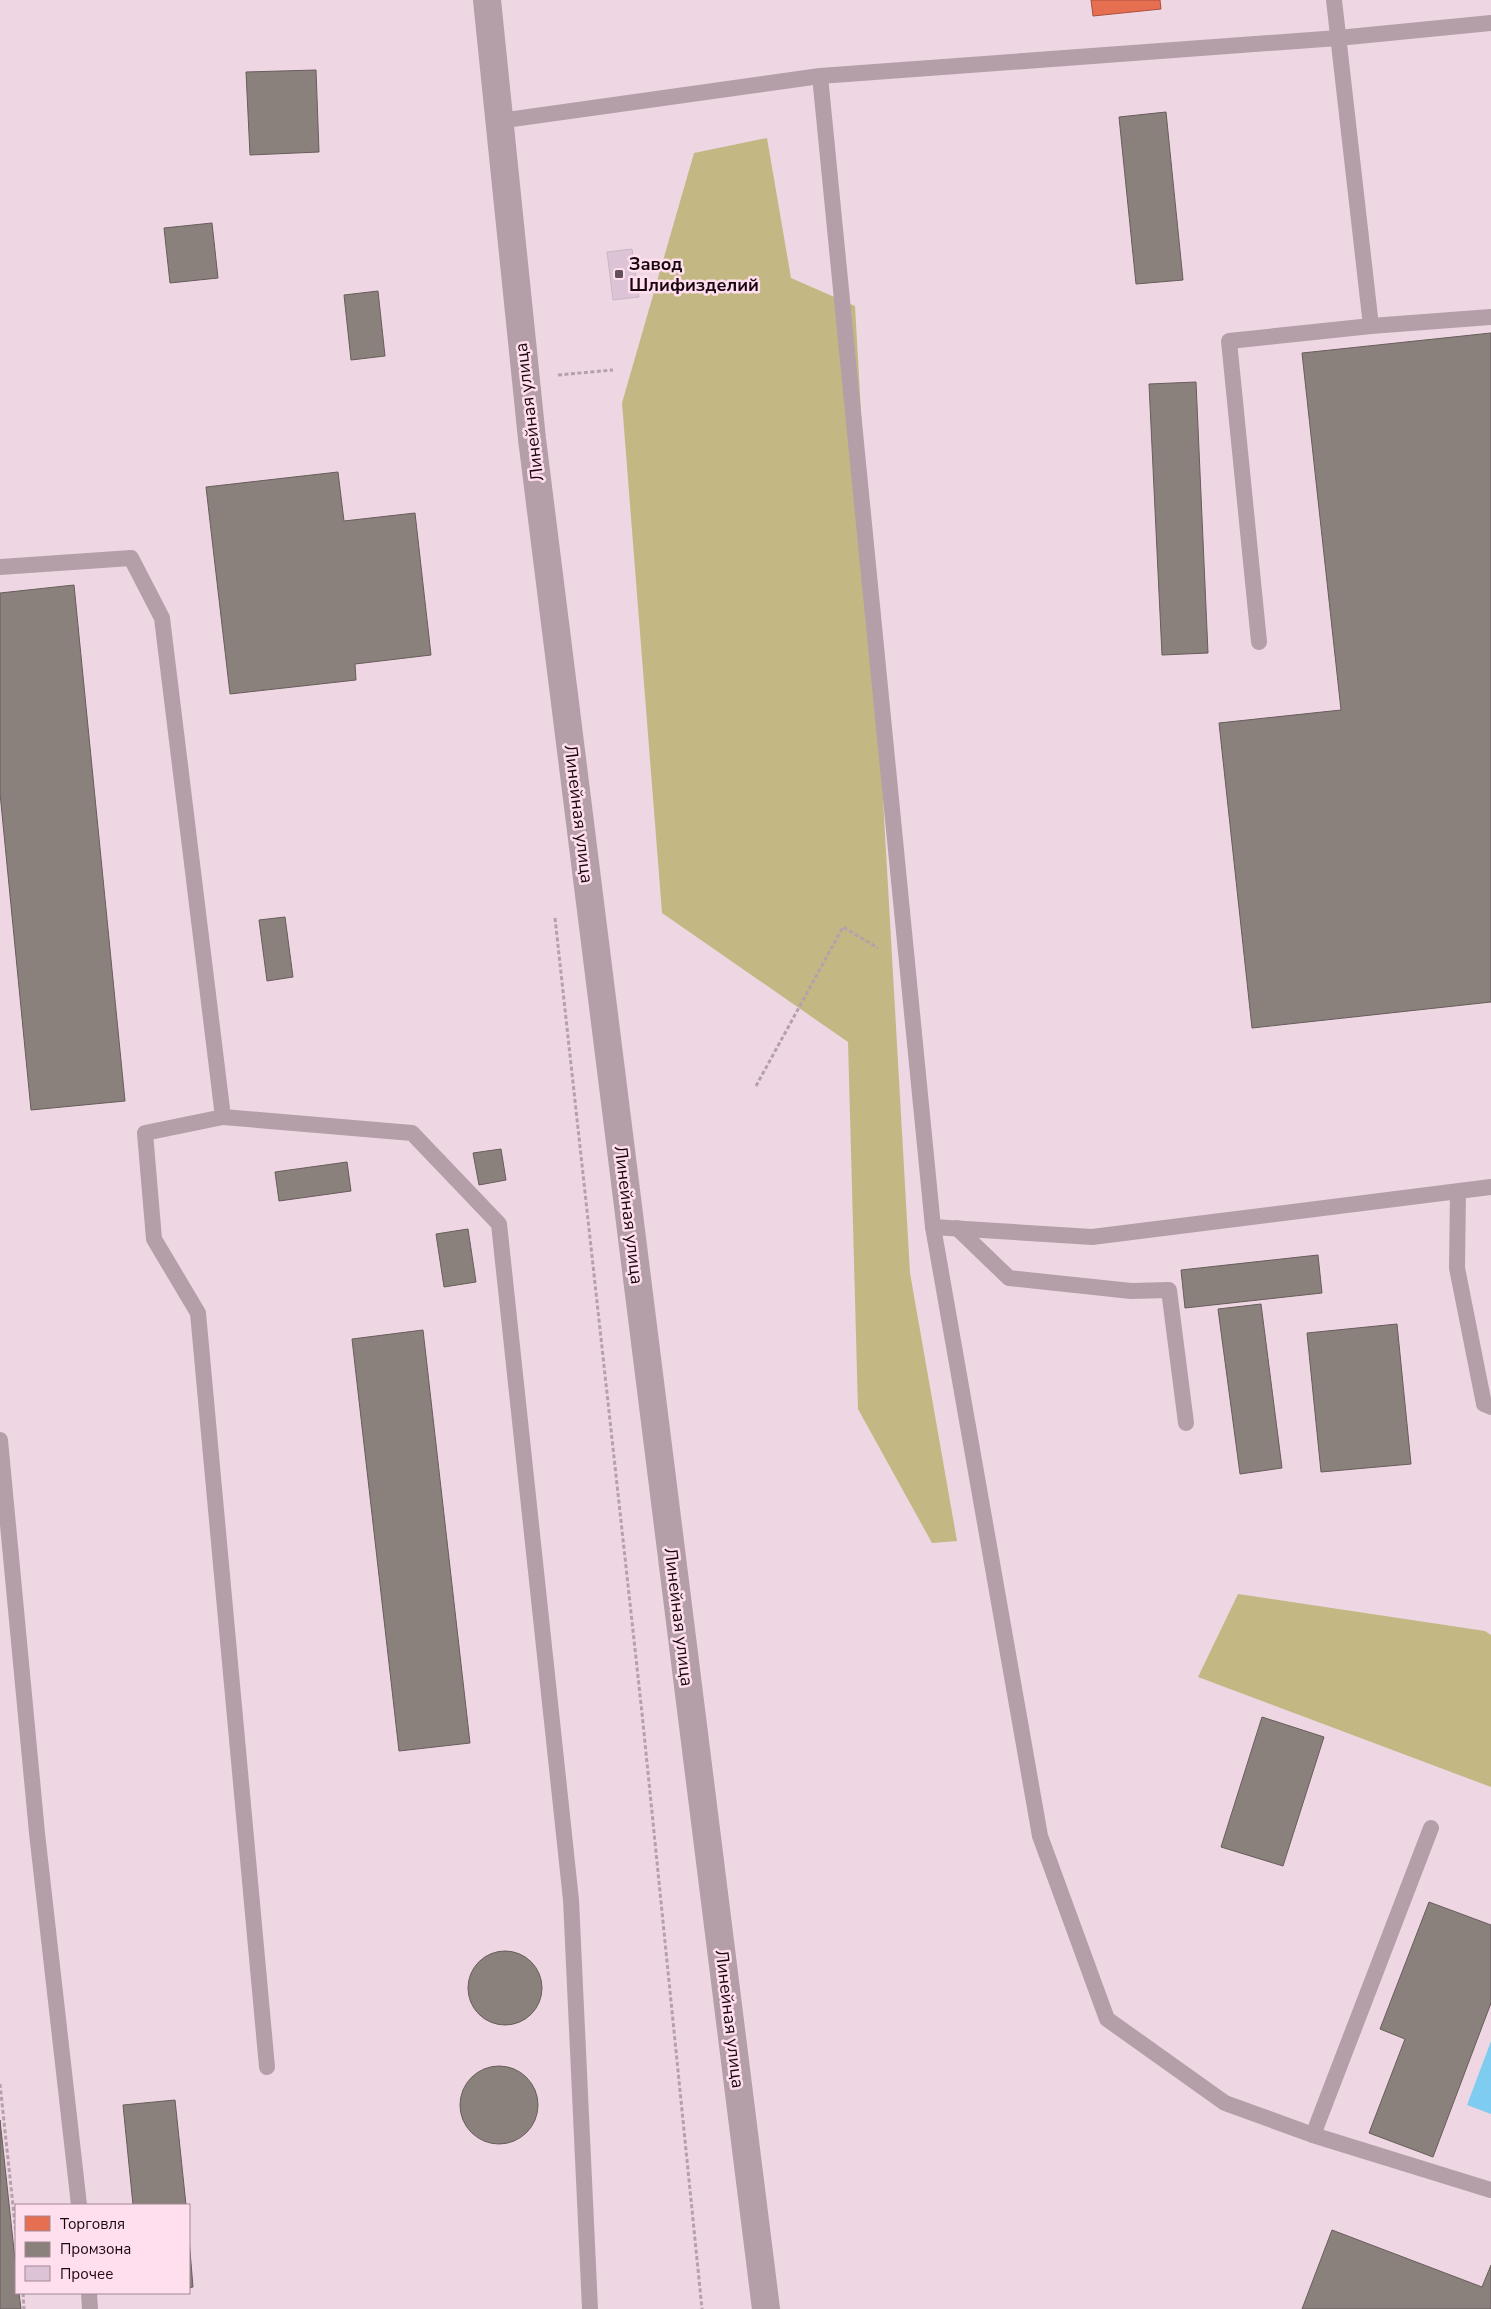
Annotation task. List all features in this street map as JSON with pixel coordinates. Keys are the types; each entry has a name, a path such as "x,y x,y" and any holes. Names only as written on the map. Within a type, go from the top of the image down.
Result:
{"street":[{"name":"Линейная улица","path":"487,0 532,439 766,2309"}],"lane":[{"path":"1334,0 1371,326"},
{"path":"499,121 820,76 1338,38 1491,22"},
{"path":"820,76 933,1227 1040,1836 1107,2019 1225,2103 1313,2135 1491,2190"},
{"path":"1258,642 1229,341 1371,326 1491,317"},
{"path":"0,567 131,558 162,618 223,1117"},
{"path":"267,2067 198,1313 154,1240 145,1132 223,1117 412,1133 499,1224 571,1900 590,2309"},
{"path":"933,1227 1092,1237 1491,1187"},
{"path":"1458,1192 1457,1268 1484,1404 1491,1407"},
{"path":"957,1228 1008,1278 1131,1291 1169,1290 1186,1423"},
{"path":"0,1440 38,1833 79,2204"},
{"path":"1313,2135 1431,1828"},
{"path":"88,2294 90,2309"}],"path":[{"path":"555,914 640,1704 702,2309"},
{"path":"756,1086 843,927 907,964"},
{"path":"0,2084 15,2225"},
{"path":"23,2294 24,2309"}],"shaded area":[{"path":"767,138 791,278 855,306 910,1273 957,1541 932,1543 858,1409 848,1042 662,913 622,403 694,153"},
{"path":"1238,1594 1485,1631 1491,1635 1491,1787 1198,1677"}],"water":[{"path":"1491,2041 1491,2114 1467,2105"}],"building: Торговля":[{"path":"1091,0 1160,0 1161,9 1093,16"}],"building: Промзона":[{"path":"316,70 319,152 250,155 246,72"},
{"path":"1166,112 1183,280 1136,284 1119,117"},
{"path":"212,223 218,278 170,283 164,228"},
{"path":"378,291 385,356 351,360 344,295"},
{"path":"1491,333 1491,1002 1252,1028 1219,723 1341,710 1302,353"},
{"path":"1196,382 1208,653 1162,655 1149,384"},
{"path":"338,472 344,521 415,513 431,655 355,664 356,680 230,694 206,487"},
{"path":"74,585 125,1101 31,1110 0,793 0,593"},
{"path":"285,917 293,977 267,981 259,920"},
{"path":"501,1149 506,1180 479,1185 473,1153"},
{"path":"347,1162 351,1191 279,1201 275,1172"},
{"path":"468,1229 476,1282 444,1287 436,1234"},
{"path":"1318,1255 1322,1293 1185,1308 1181,1270"},
{"path":"1261,1304 1282,1468 1240,1474 1218,1309"},
{"path":"1397,1324 1411,1464 1321,1472 1307,1333"},
{"path":"423,1330 470,1743 399,1751 352,1339"},
{"path":"1262,1717 1324,1737 1283,1866 1221,1847"},
{"path":"1429,1902 1491,1925 1491,2003 1433,2157 1369,2133 1405,2039 1380,2029"},
{"path":"505,1951 526,1957 536,1967 542,1988 536,2009 526,2019 505,2025 484,2019 474,2009 468,1988 474,1967 484,1957"},
{"path":"499,2066 514,2069 526,2078 535,2090 538,2105 535,2120 526,2132 514,2141 499,2144 484,2141 472,2132 463,2120 460,2105 463,2090 472,2078 484,2069"},
{"path":"175,2100 186,2204 133,2204 123,2105"},
{"path":"0,2120 15,2260 15,2294 19,2294 21,2309 0,2309"},
{"path":"1332,2230 1482,2287 1491,2265 1491,2309 1302,2309"},
{"path":"190,2251 193,2287 190,2288"}],"building: Прочее":[{"path":"632,249 639,297 613,300 607,252"}],"place":[{"name":"Завод Шлифизделий","path":"619,274"}]}
